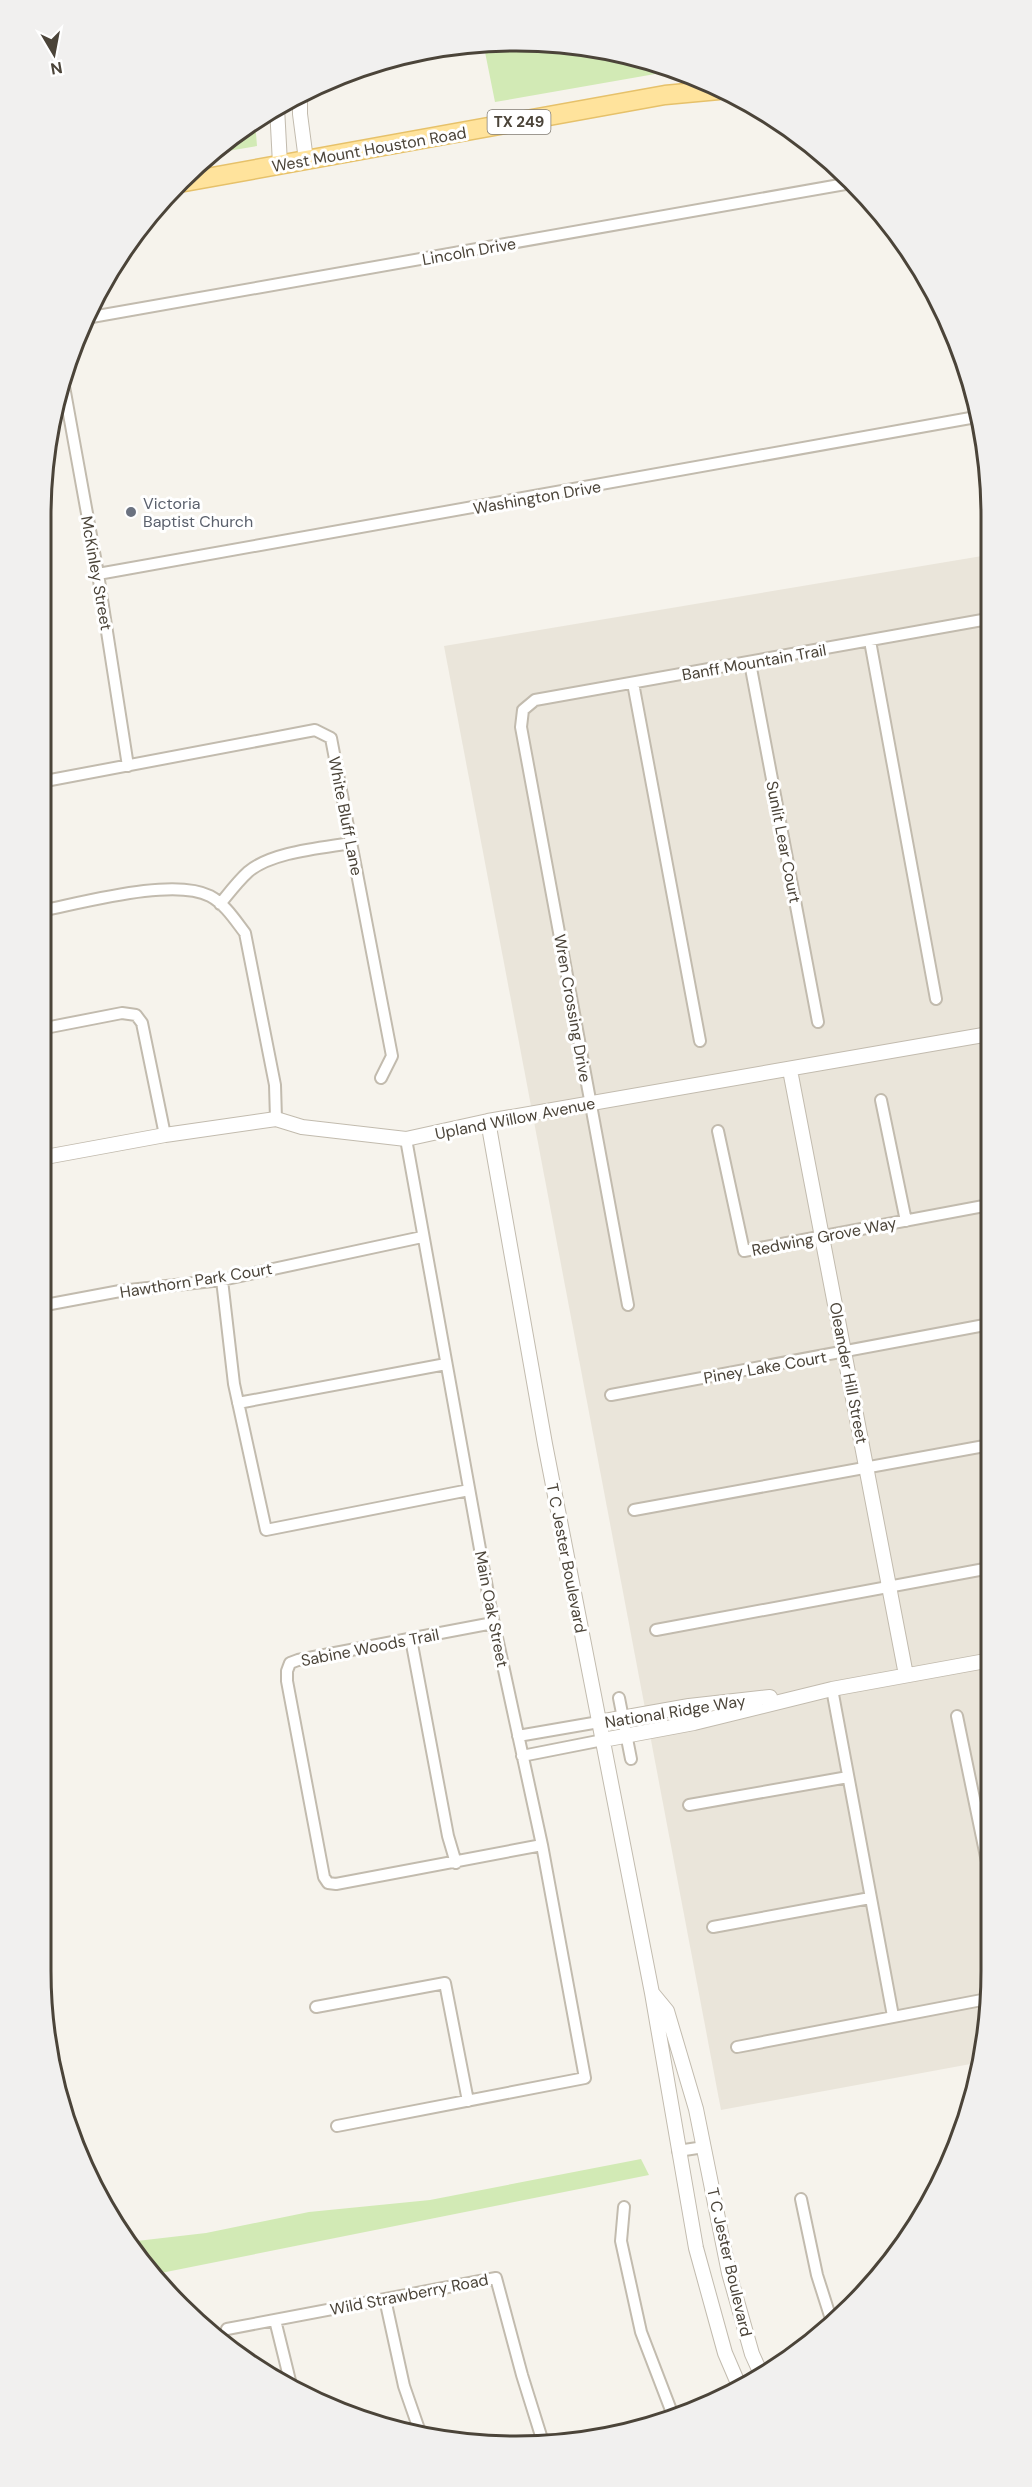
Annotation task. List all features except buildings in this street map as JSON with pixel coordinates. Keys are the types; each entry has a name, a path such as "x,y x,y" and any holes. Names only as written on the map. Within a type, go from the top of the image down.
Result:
{"main road":[{"name":"West Mount Houston Road","path":"194,180 665,95 705,91"}],"street":[{"path":"300,104 306,160"},
{"path":"278,117 280,164"},
{"name":"Lincoln Drive","path":"96,316 842,185"},
{"name":"McKinley Street","path":"66,399 98,574 128,766"},
{"name":"Washington Drive","path":"98,574 970,418"},
{"name":"Banff Mountain Trail","path":"523,710 536,700 981,621"},
{"path":"870,640 936,999"},
{"name":"Sunlit Lear Court","path":"750,663 818,1022"},
{"path":"633,683 700,1041"},
{"name":"Wren Crossing Drive","path":"523,710 521,727 628,1305"},
{"name":"White Bluff Lane","path":"51,780 315,730 331,738 392,1056 381,1078"},
{"path":"220,904 249,871 263,863 282,856 351,843"},
{"path":"51,909 121,895 168,889 189,890 209,896 234,917 245,933 275,1085 276,1119"},
{"path":"51,1027 123,1013 136,1015 142,1023 165,1135"},
{"name":"Upland Willow Avenue","path":"51,1156 165,1135 276,1119 302,1127 405,1139 488,1121 981,1035"},
{"name":"Oleander Hill Street","path":"790,1070 906,1675"},
{"path":"881,1100 906,1221"},
{"name":"T C Jester Boulevard","path":"488,1121 544,1444 652,1993 696,2248 725,2353 737,2380"},
{"name":"Redwing Grove Way","path":"718,1131 744,1251 981,1207"},
{"name":"Main Oak Street","path":"405,1139 494,1623 542,1845 585,2078 468,2101"},
{"name":"Hawthorn Park Court","path":"51,1304 120,1291 222,1280 422,1237"},
{"path":"222,1280 238,1403 266,1530 469,1490"},
{"name":"Piney Lake Court","path":"611,1395 981,1326"},
{"path":"238,1403 446,1364"},
{"path":"634,1510 981,1447"},
{"path":"656,1630 981,1570"},
{"name":"Sabine Woods Trail","path":"456,1863 336,1884 328,1883 324,1877 287,1671 290,1663 298,1660 494,1623"},
{"path":"411,1639 448,1836 456,1863 542,1845"},
{"name":"National Ridge Way","path":"522,1756 694,1723 832,1689 981,1662"},
{"path":"832,1689 893,2016"},
{"name":"National Ridge Way","path":"518,1736 689,1706 832,1689"},
{"path":"619,1698 631,1759"},
{"path":"957,1716 981,1832"},
{"path":"689,1805 848,1777"},
{"path":"713,1927 870,1898"},
{"path":"316,2007 445,1983 468,2101 337,2126"},
{"name":"T C Jester Boulevard","path":"652,1993 667,2011 696,2109 729,2273 752,2354 758,2368"},
{"path":"737,2048 980,2000"},
{"path":"678,2151 704,2146"},
{"path":"801,2199 815,2265 830,2315"},
{"path":"624,2207 621,2241 641,2332 671,2409"},
{"name":"Wild Strawberry Road","path":"227,2329 496,2278 541,2435"},
{"path":"385,2299 404,2386 418,2425"},
{"path":"275,2319 289,2377"}],"shaded area":[{"path":"981,556 981,1971 977,2032 972,2064 721,2110 444,646"}],"green space":[{"path":"516,51 577,55 607,60 657,74 495,102 485,52"},
{"path":"256,131 257,146 228,151"},
{"path":"641,2159 649,2175 162,2273 138,2241 206,2233 309,2212 430,2200"}],"place":[{"name":"Victoria Baptist Church","path":"131,512"}]}
